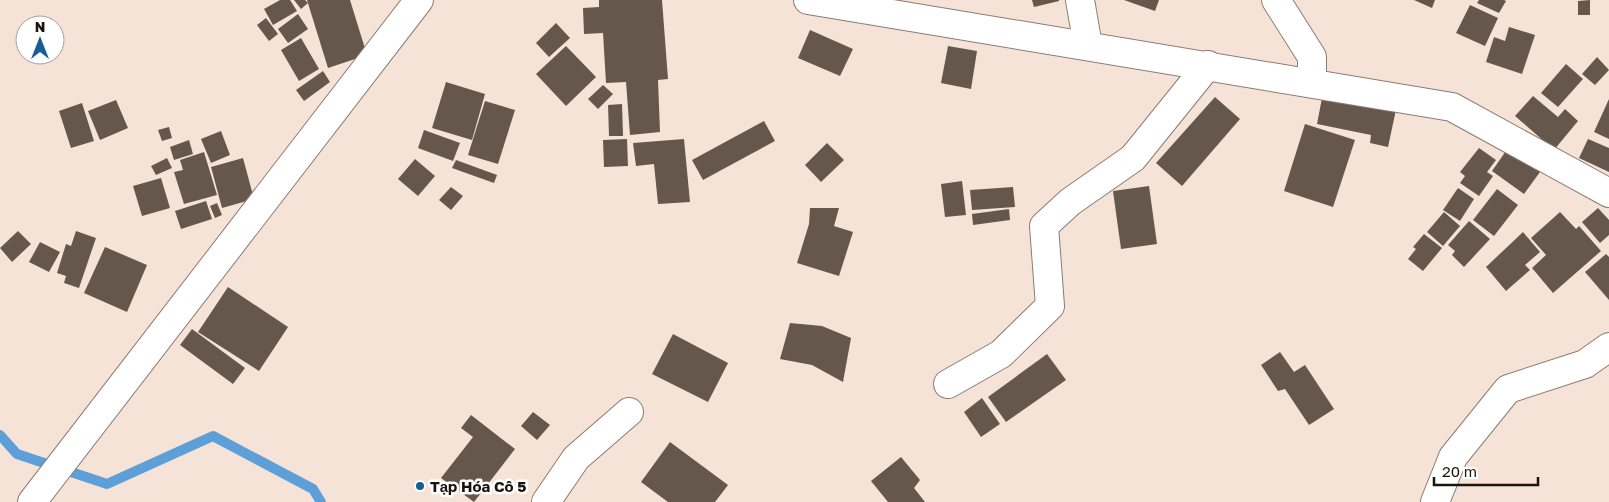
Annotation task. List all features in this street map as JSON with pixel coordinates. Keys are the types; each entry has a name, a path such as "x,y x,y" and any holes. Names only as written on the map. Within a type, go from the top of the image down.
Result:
{"street":[{"path":"38,494 419,0"},
{"path":"808,0 1452,107 1609,193"},
{"path":"1080,0 1088,46"},
{"path":"1276,0 1312,57 1312,83"},
{"path":"948,384 1000,354 1050,306 1044,226 1070,202 1133,158 1208,65"},
{"path":"1435,502 1453,457 1508,389 1584,364 1609,347"},
{"path":"546,502 576,458 629,412"}],"building":[{"path":"280,0 290,0 297,11 273,25 264,9"},
{"path":"294,0 305,0 308,3 301,9"},
{"path":"307,0 350,0 367,55 328,68"},
{"path":"599,0 662,0 668,79 658,80 660,132 630,135 626,82 606,83 603,33 584,34 583,8 599,7"},
{"path":"1032,0 1059,0 1059,1 1034,7"},
{"path":"1124,0 1159,0 1155,11"},
{"path":"1414,0 1435,0 1432,8"},
{"path":"1479,0 1506,1 1499,13 1477,3"},
{"path":"1590,0 1590,15 1578,15 1578,1"},
{"path":"1470,5 1498,18 1485,46 1456,33"},
{"path":"298,14 308,29 288,43 278,29"},
{"path":"266,18 278,34 269,41 257,25"},
{"path":"556,23 570,38 549,57 536,43"},
{"path":"1509,27 1535,35 1522,74 1486,62 1494,37 1505,41"},
{"path":"810,30 853,49 840,76 798,58"},
{"path":"301,38 319,69 299,81 281,50"},
{"path":"566,46 596,77 566,106 536,74"},
{"path":"948,46 977,51 971,89 941,83"},
{"path":"1597,57 1609,70 1595,85 1582,74"},
{"path":"1566,64 1583,79 1558,107 1541,93"},
{"path":"323,71 330,82 304,101 296,90"},
{"path":"446,82 485,94 472,140 432,128"},
{"path":"603,85 613,94 598,109 588,99"},
{"path":"1533,96 1558,117 1565,109 1578,121 1554,150 1515,116"},
{"path":"1215,97 1240,119 1182,186 1156,163"},
{"path":"1322,98 1397,105 1388,147 1370,143 1371,135 1317,124"},
{"path":"1609,99 1609,139 1594,132"},
{"path":"116,100 128,128 100,140 88,111"},
{"path":"485,101 515,110 498,164 468,155"},
{"path":"82,103 94,141 71,148 59,111"},
{"path":"622,104 623,136 609,136 608,105"},
{"path":"764,121 775,141 703,180 692,160"},
{"path":"1305,124 1355,140 1333,207 1284,191"},
{"path":"169,127 172,138 162,141 158,130"},
{"path":"424,130 460,143 453,161 418,148"},
{"path":"221,131 230,155 211,163 201,139"},
{"path":"627,139 628,166 604,167 603,140"},
{"path":"684,139 690,202 658,204 654,164 636,166 633,143"},
{"path":"1588,139 1609,148 1609,172 1579,158"},
{"path":"189,140 193,154 174,160 170,147"},
{"path":"827,143 844,160 821,182 805,165"},
{"path":"1479,148 1496,160 1487,172 1493,176 1479,196 1460,183 1465,176 1460,172"},
{"path":"1508,148 1540,172 1524,194 1492,171"},
{"path":"204,152 217,195 184,204 174,172 183,170 180,160"},
{"path":"167,158 172,168 156,175 151,166"},
{"path":"243,158 254,199 222,208 211,167"},
{"path":"415,159 435,176 418,196 398,179"},
{"path":"456,160 497,175 494,183 452,168"},
{"path":"161,178 170,208 142,216 133,186"},
{"path":"962,181 966,215 945,217 941,184"},
{"path":"1149,186 1157,244 1121,249 1113,191"},
{"path":"451,187 463,196 451,210 439,200"},
{"path":"1013,187 1015,207 972,210 970,190"},
{"path":"1458,188 1474,199 1460,221 1443,210"},
{"path":"1497,189 1518,205 1494,236 1473,220"},
{"path":"206,201 212,219 181,229 175,211"},
{"path":"217,203 222,215 215,218 210,206"},
{"path":"810,208 839,208 834,226 853,232 839,276 797,263 809,224"},
{"path":"1598,208 1609,220 1609,235 1600,243 1582,222"},
{"path":"1009,209 1010,220 973,225 972,214"},
{"path":"1444,212 1460,226 1443,246 1427,232"},
{"path":"1560,212 1576,229 1579,226 1601,251 1553,293 1532,268 1546,255 1531,238"},
{"path":"1469,221 1490,239 1464,267 1452,255 1455,251 1448,245"},
{"path":"18,231 31,244 12,262 0,248"},
{"path":"76,231 96,238 79,288 64,283 66,276 57,273 66,244 71,246"},
{"path":"1523,232 1540,252 1525,265 1530,270 1506,291 1486,267"},
{"path":"1424,234 1442,248 1423,271 1408,259 1416,249 1413,247"},
{"path":"40,242 60,252 49,272 29,262"},
{"path":"105,247 147,265 127,312 84,293"},
{"path":"1606,254 1609,257 1609,300 1585,272"},
{"path":"228,287 288,327 259,371 198,332"},
{"path":"790,323 822,326 851,338 843,382 812,365 780,359"},
{"path":"192,329 245,368 233,384 180,345"},
{"path":"673,334 728,363 708,402 652,374"},
{"path":"1280,352 1294,372 1305,365 1334,409 1309,425 1285,389 1278,391 1261,365"},
{"path":"1047,354 1066,380 1006,422 988,397"},
{"path":"982,398 1000,424 981,437 964,412"},
{"path":"533,412 550,425 537,440 521,426"},
{"path":"471,415 515,449 474,502 441,478 473,437 461,428"},
{"path":"670,442 728,485 715,502 668,502 641,482"},
{"path":"901,457 920,480 914,488 925,502 888,502 871,481"}],"waterway":[{"path":"0,435 17,454 107,484 213,436 313,489 321,502"}],"place":[{"name":"Tạp Hóa Cô 5","path":"420,486"}]}
